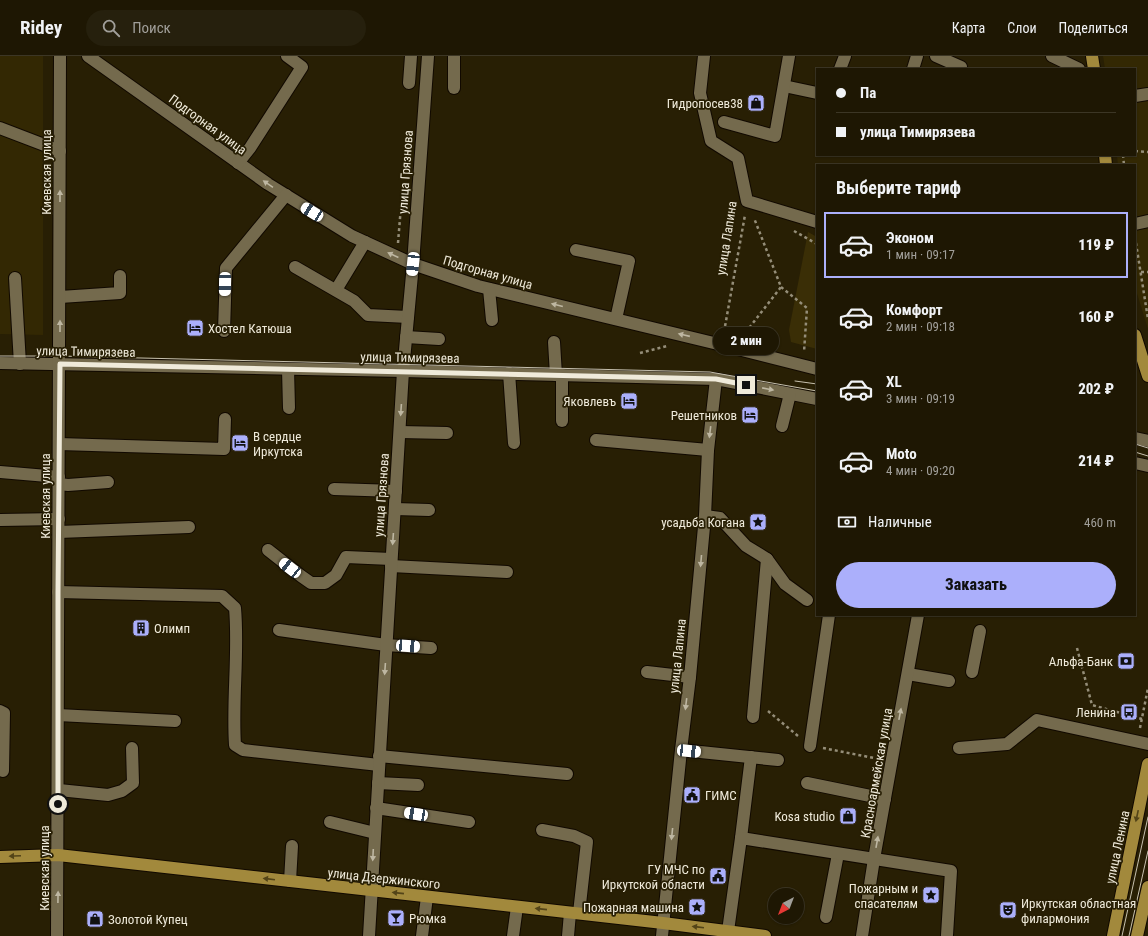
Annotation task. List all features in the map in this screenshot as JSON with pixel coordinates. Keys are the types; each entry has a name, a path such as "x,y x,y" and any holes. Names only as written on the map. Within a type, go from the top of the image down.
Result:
{"main road":[{"path":"1092,56 1094,68"},
{"path":"1136,338 1148,376"},
{"name":"улица Ленина","path":"1113,936 1148,764"},
{"name":"улица Дзержинского","path":"0,856 58,855 663,923 765,936"},
{"path":"1137,936 1148,887"}],"street":[{"name":"Киевская улица","path":"57,936 60,56"},
{"name":"Подгорная улица","path":"88,56 238,163 286,195 352,236 413,264 489,289 722,345"},
{"path":"238,163 250,148 302,67 287,56"},
{"path":"409,83 410,56"},
{"name":"улица Грязнова","path":"369,936 403,371 413,264 428,56"},
{"path":"454,56 454,88"},
{"name":"улица Лапина","path":"704,56 700,93 711,141 738,158 747,201"},
{"path":"724,122 775,136 789,56"},
{"path":"840,68 845,56"},
{"path":"913,68 917,56"},
{"path":"936,56 948,58 960,68"},
{"path":"1052,56 1078,68"},
{"path":"784,86 816,93"},
{"path":"1136,96 1148,94"},
{"path":"0,128 60,151"},
{"path":"224,331 226,268 286,195"},
{"path":"747,201 816,222"},
{"path":"1136,224 1148,222"},
{"path":"336,290 365,242"},
{"path":"576,250 629,261 616,319"},
{"path":"295,267 354,301 368,315 408,317"},
{"path":"60,297 120,293 120,276"},
{"path":"15,278 20,364"},
{"path":"489,289 492,320"},
{"path":"406,337 439,339"},
{"path":"554,342 559,375 562,421"},
{"path":"722,345 816,369"},
{"name":"улица Тимирязева","path":"0,363 716,379 816,399"},
{"path":"288,369 289,408"},
{"path":"509,374 514,443"},
{"name":"улица Лапина","path":"662,936 690,677 704,516 708,450 716,379"},
{"path":"782,426 790,394"},
{"path":"59,444 224,449 225,419"},
{"path":"400,432 447,433"},
{"path":"1136,438 1148,441"},
{"path":"596,440 708,450"},
{"path":"0,472 59,481 68,485 108,482"},
{"path":"334,489 396,491"},
{"path":"395,509 429,510"},
{"path":"704,516 720,518 746,546 767,559 785,584 807,600"},
{"path":"0,520 59,519"},
{"path":"58,532 189,527"},
{"path":"268,550 311,583 325,584 336,575 346,557 391,563 507,572"},
{"path":"753,717 767,559"},
{"path":"58,592 222,596 235,608 237,629 233,728 234,745 243,750 567,774"},
{"path":"810,746 829,616"},
{"name":"Красноармейская улица","path":"862,936 874,859 918,616"},
{"path":"279,630 386,644 431,648"},
{"path":"972,672 980,631"},
{"path":"647,672 690,677"},
{"path":"908,674 949,681"},
{"path":"0,711 4,713 3,771"},
{"path":"58,715 175,721"},
{"path":"958,748 1007,744 1036,720 1148,744"},
{"path":"58,790 108,795 122,791 133,783 132,748"},
{"path":"681,750 778,760"},
{"path":"728,931 751,757"},
{"path":"378,783 418,785"},
{"path":"807,783 885,799"},
{"path":"376,808 469,822"},
{"path":"330,822 375,833"},
{"path":"542,830 574,836 587,842 574,913 568,936"},
{"path":"741,838 951,871 947,935"},
{"path":"290,881 292,846"},
{"path":"826,916 838,854"},
{"path":"422,936 427,897"},
{"path":"513,936 517,907"}],"path":[{"path":"1136,151 1148,152"},
{"path":"747,201 781,287 807,308 804,354"},
{"name":"улица Лапина","path":"722,345 747,201"},
{"path":"1136,241 1148,319"},
{"path":"1141,272 1148,272"},
{"path":"742,337 781,287"},
{"path":"1077,648 1092,705 1142,720"},
{"path":"754,700 810,746 892,761"}],"shaded area":[{"path":"0,56 43,56 43,335 0,334"},
{"path":"1103,56 1148,56 1148,329 1136,290 1136,164 1118,164 1117,156 1136,156 1136,68 1105,68"},
{"path":"808,232 816,236 816,349 791,342 789,330"}],"tram line":[{"path":"0,356 60,356 710,372 816,391"},
{"path":"795,381 816,384"},
{"path":"1136,444 1148,448"},
{"path":"1136,452 1148,456"},
{"path":"1122,936 1148,817"},
{"path":"1129,936 1148,851"}],"place":[{"name":"Гидропосев38","path":"756,103"},
{"name":"Хостел Катюша","path":"195,328"},
{"name":"Яковлевъ","path":"629,401"},
{"name":"Решетников","path":"750,415"},
{"name":"В сердце Иркутска","path":"240,443"},
{"name":"усадьба Когана","path":"758,522"},
{"name":"Олимп","path":"141,628"},
{"name":"Альфа-Банк","path":"1126,661"},
{"name":"Ленина","path":"1129,712"},
{"name":"ГИМС","path":"692,795"},
{"name":"Kosa studio","path":"848,816"},
{"name":"ГУ МЧС по Иркутской области","path":"718,876"},
{"name":"Пожарным и спасателям","path":"931,895"},
{"name":"Пожарная машина","path":"697,907"},
{"name":"Иркутская областная филармония","path":"1008,910"},
{"name":"Рюмка","path":"396,918"},
{"name":"Золотой Купец","path":"95,919"}],"route":[{"path":"58,804 60,364 716,379 746,385"}]}
